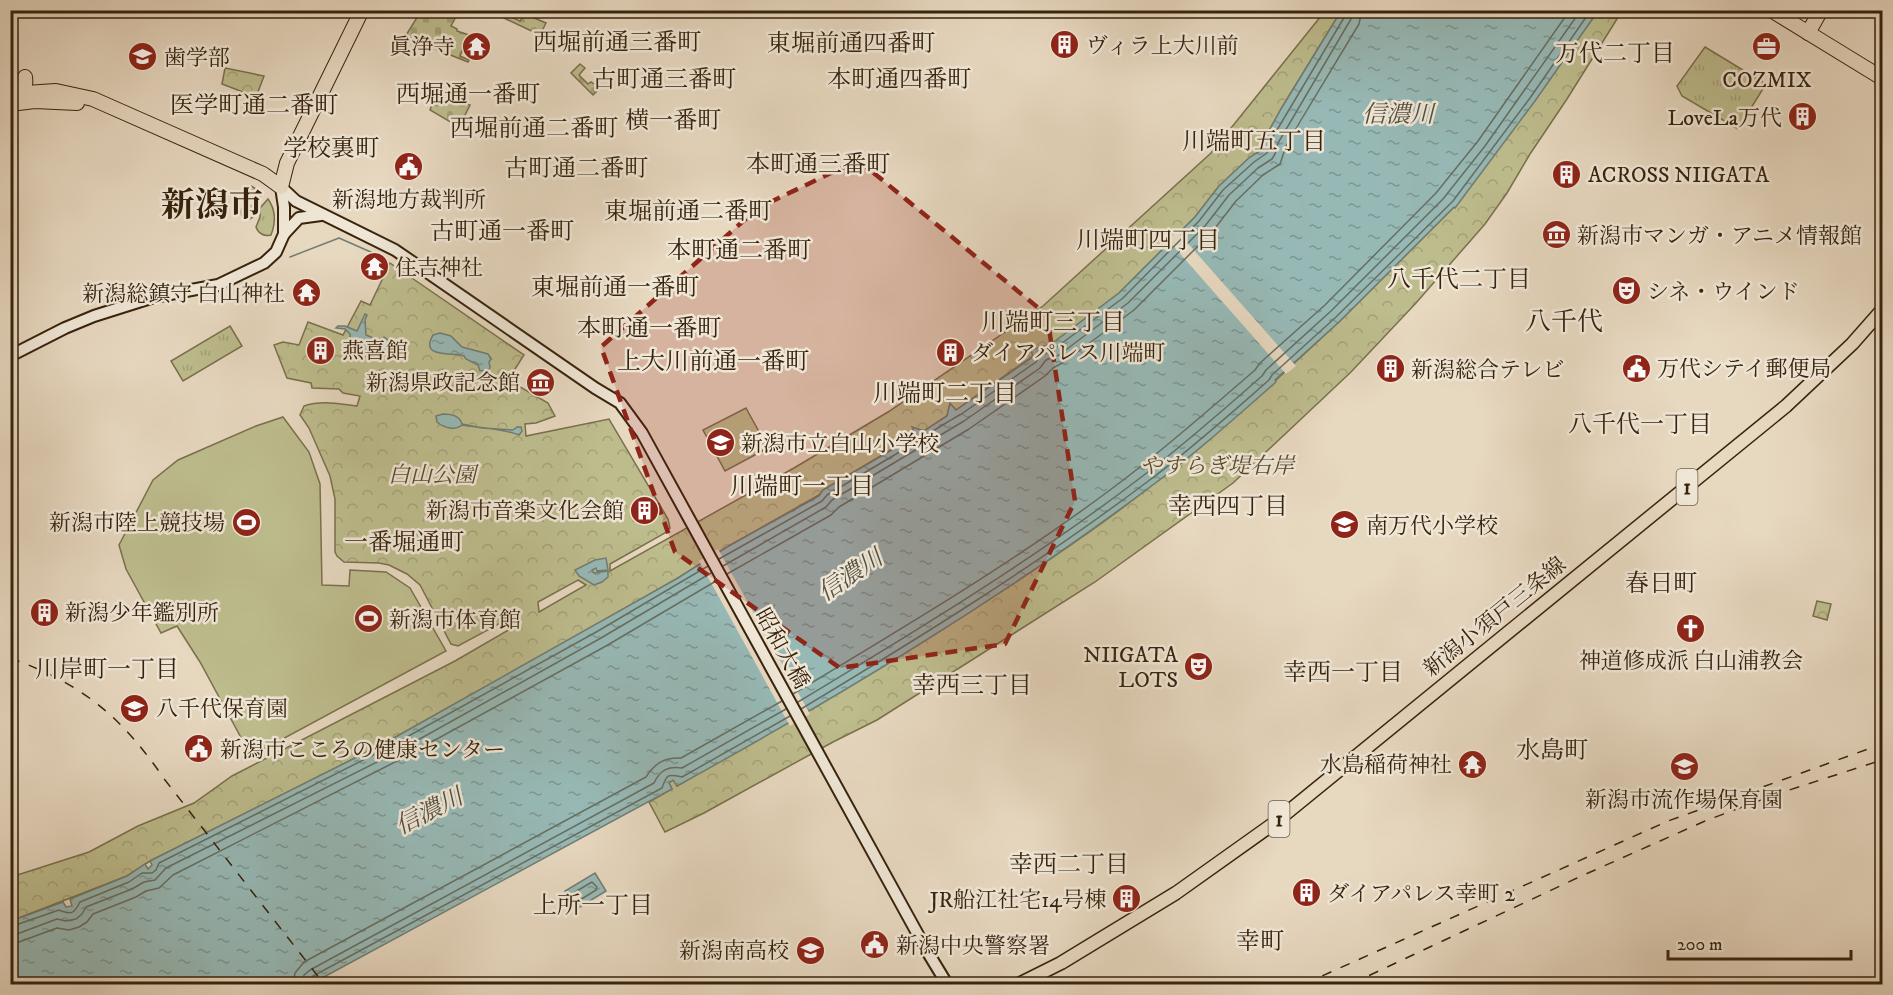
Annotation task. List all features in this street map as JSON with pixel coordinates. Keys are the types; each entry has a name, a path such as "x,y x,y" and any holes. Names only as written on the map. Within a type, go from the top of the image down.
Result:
{"highway":[{"path":"13,97 56,91 74,94 123,111 263,174 281,187 287,163 362,10"},
{"path":"1771,10 1882,78"},
{"path":"1808,33 1821,10"},
{"path":"13,97 24,90 25,77"}],"main road":[{"name":"昭和大橋","path":"281,187 297,201 395,250 620,403 642,433 947,984"},
{"path":"10,356 65,328 141,300 218,285 270,259 279,248 284,234 281,187"},
{"path":"284,234 299,218 325,215"},
{"name":"新潟小須戸三条線","path":"1019,984 1061,963 1176,893 1273,824 1786,406 1852,344 1882,310"}],"highlighted area":[{"path":"858,160 1047,315 1075,501 1005,644 840,668 675,552 601,347 758,208"}],"green space":[{"path":"421,11 459,11 451,26 469,35 460,56 469,60 468,62 405,37"},
{"path":"489,11 497,11 520,21 525,14 546,23 540,35"},
{"name":"白山公園","path":"1325,11 1341,11 1281,109 1265,138 1262,150 1250,157 1219,186 1195,217 1119,293 1051,345 1032,350 1033,356 956,410 950,404 947,416 924,431 913,428 916,435 823,490 819,495 595,626 385,743 150,861 127,876 11,921 11,877 89,852 138,826 194,803 232,776 455,661 517,625 510,618 458,646 451,644 420,585 407,574 379,563 344,562 335,552 335,499 330,476 309,428 300,415 304,406 317,403 357,406 360,396 343,393 339,389 312,388 311,383 287,378 274,345 283,342 299,345 308,322 343,335 361,301 370,305 390,263 524,355 508,380 548,403 555,416 536,423 525,424 526,436 609,419 668,519 670,528 610,564 610,571 794,468 888,412 1043,306 1211,153","holes":["578,580 586,585 539,612 538,602"]},
{"name":"やすらぎ堤右岸","path":"1598,11 1622,11 1485,224 1416,303 1351,372 1233,483 1095,582 877,720 665,832 649,802 672,789 669,783 674,779 677,786 885,664 1038,567 1160,479 1275,382 1340,321 1454,207"},
{"path":"1705,47 1766,84 1738,129 1682,96 1677,86"},
{"path":"580,64 585,68 579,75 588,84 591,82 600,88 593,95 571,73"},
{"path":"225,68 264,76 256,97 222,84"},
{"path":"439,86 442,87 438,99 452,104 457,99 470,105 459,127 430,110"},
{"path":"251,186 263,193 255,201 244,193"},
{"path":"268,199 273,207 274,225 271,235 264,235 256,227 260,217 260,208"},
{"path":"245,205 251,205 255,212 251,219 245,219 241,215 241,209"},
{"path":"230,326 242,346 183,381 171,361"},
{"path":"746,408 768,448 725,471 703,430"},
{"path":"283,417 309,452 320,484 322,585 349,586 350,570 386,572 410,588 446,651 251,756 200,662 177,626 161,633 126,569 119,545 153,480 178,460 256,426"},
{"path":"1817,601 1831,604 1827,620 1813,616"}],"water":[{"name":"信濃川","path":"1341,11 1598,11 1535,101 1455,208 1340,321 1275,380 1276,382 1182,462 1094,528 919,645 799,717 677,786 673,780 669,783 672,789 311,984 11,984 11,921 63,902 66,907 72,906 70,899 127,876 145,864 148,869 152,865 150,861 385,743 819,496 823,490 916,436 912,427 924,431 947,416 950,403 956,410 1033,357 1031,350 1051,344 1119,293 1195,217 1219,186 1250,157 1262,150 1265,138 1281,109"},
{"path":"365,314 367,315 366,335 378,340 384,337 395,345 390,357 383,356 376,359 366,352 358,356 351,353 350,334 345,329 336,328 345,326 357,331"},
{"path":"440,333 451,336 462,347 488,354 491,359 489,370 480,371 478,365 464,356 439,353 430,348 433,335"},
{"path":"443,414 457,417 462,424 478,427 443,426 437,422 436,416"},
{"path":"521,427 522,431 519,435 488,428 513,430"},
{"path":"606,558 608,570 597,571 596,568 592,570 594,573 608,571 608,577 602,582 594,585 579,576 575,570 595,560"},
{"path":"595,873 606,891 575,910 565,891"}],"pier":[{"path":"1177,231 1296,366 1286,374 1168,240"},
{"path":"718,549 810,714 790,726 699,561"}],"waterway":[{"path":"290,257 339,238 373,253"}],"railway":[{"path":"10,658 36,668 80,691 99,705 133,738 324,984"},
{"path":"1304,984 1668,821 1882,744"},
{"path":"1351,984 1705,821 1777,794 1882,760"}],"place":[{"name":"ヴィラ上大川前","path":"1065,45"},
{"name":"眞浄寺","path":"476,46"},
{"name":"COZMIX","path":"1767,47"},
{"name":"歯学部","path":"143,57"},
{"name":"LoveLa万代","path":"1803,117"},
{"name":"新潟地方裁判所","path":"409,167"},
{"name":"ACROSS NIIGATA","path":"1567,174"},
{"name":"新潟市マンガ・アニメ情報館","path":"1556,235"},
{"name":"住吉神社","path":"374,267"},
{"name":"シネ・ウインド","path":"1626,291"},
{"name":"新潟総鎮守 白山神社","path":"306,293"},
{"name":"燕喜館","path":"321,350"},
{"name":"ダイアパレス川端町","path":"950,352"},
{"name":"万代シテイ郵便局","path":"1636,368"},
{"name":"新潟総合テレビ","path":"1390,369"},
{"name":"新潟県政記念館","path":"541,382"},
{"name":"新潟市立白山小学校","path":"720,443"},
{"name":"新潟市音楽文化会館","path":"645,510"},
{"name":"新潟市陸上競技場","path":"246,522"},
{"name":"南万代小学校","path":"1345,525"},
{"name":"新潟少年鑑別所","path":"44,612"},
{"name":"新潟市体育館","path":"368,619"},
{"name":"神道修成派 白山浦教会","path":"1691,628"},
{"name":"NIIGATA LOTS","path":"1199,667"},
{"name":"八千代保育園","path":"135,708"},
{"name":"新潟市こころの健康センター","path":"199,749"},
{"name":"水島稲荷神社","path":"1473,764"},
{"name":"新潟市流作場保育園","path":"1684,767"},
{"name":"ダイアパレス幸町 2","path":"1306,893"},
{"name":"JR船江社宅14号棟","path":"1127,899"},
{"name":"新潟中央警察署","path":"875,945"},
{"name":"新潟南高校","path":"810,950"}],"district":[{"name":"西堀前通三番町","path":"617,42"},
{"name":"東堀前通四番町","path":"851,43"},
{"name":"万代二丁目","path":"1615,53"},
{"name":"古町通三番町","path":"664,79"},
{"name":"本町通四番町","path":"899,79"},
{"name":"西堀通一番町","path":"468,94"},
{"name":"医学町通二番町","path":"254,105"},
{"name":"横一番町","path":"673,120"},
{"name":"西堀前通二番町","path":"534,128"},
{"name":"川端町五丁目","path":"1254,141"},
{"name":"学校裏町","path":"331,148"},
{"name":"本町通三番町","path":"818,164"},
{"name":"古町通二番町","path":"576,168"},
{"name":"新潟市","path":"212,204"},
{"name":"東堀前通二番町","path":"688,211"},
{"name":"古町通一番町","path":"502,231"},
{"name":"川端町四丁目","path":"1148,240"},
{"name":"本町通二番町","path":"739,250"},
{"name":"八千代二丁目","path":"1459,279"},
{"name":"東堀前通一番町","path":"615,287"},
{"name":"八千代","path":"1564,321"},
{"name":"川端町三丁目","path":"1053,322"},
{"name":"本町通一番町","path":"649,328"},
{"name":"上大川前通一番町","path":"713,361"},
{"name":"川端町二丁目","path":"945,393"},
{"name":"八千代一丁目","path":"1640,424"},
{"name":"川端町一丁目","path":"802,486"},
{"name":"幸西四丁目","path":"1228,506"},
{"name":"一番堀通町","path":"404,542"},
{"name":"春日町","path":"1661,583"},
{"name":"川岸町一丁目","path":"107,669"},
{"name":"幸西一丁目","path":"1343,672"},
{"name":"幸西三丁目","path":"972,685"},
{"name":"水島町","path":"1552,750"},
{"name":"幸西二丁目","path":"1069,864"},
{"name":"上所一丁目","path":"593,905"},
{"name":"幸町","path":"1260,941"}]}
